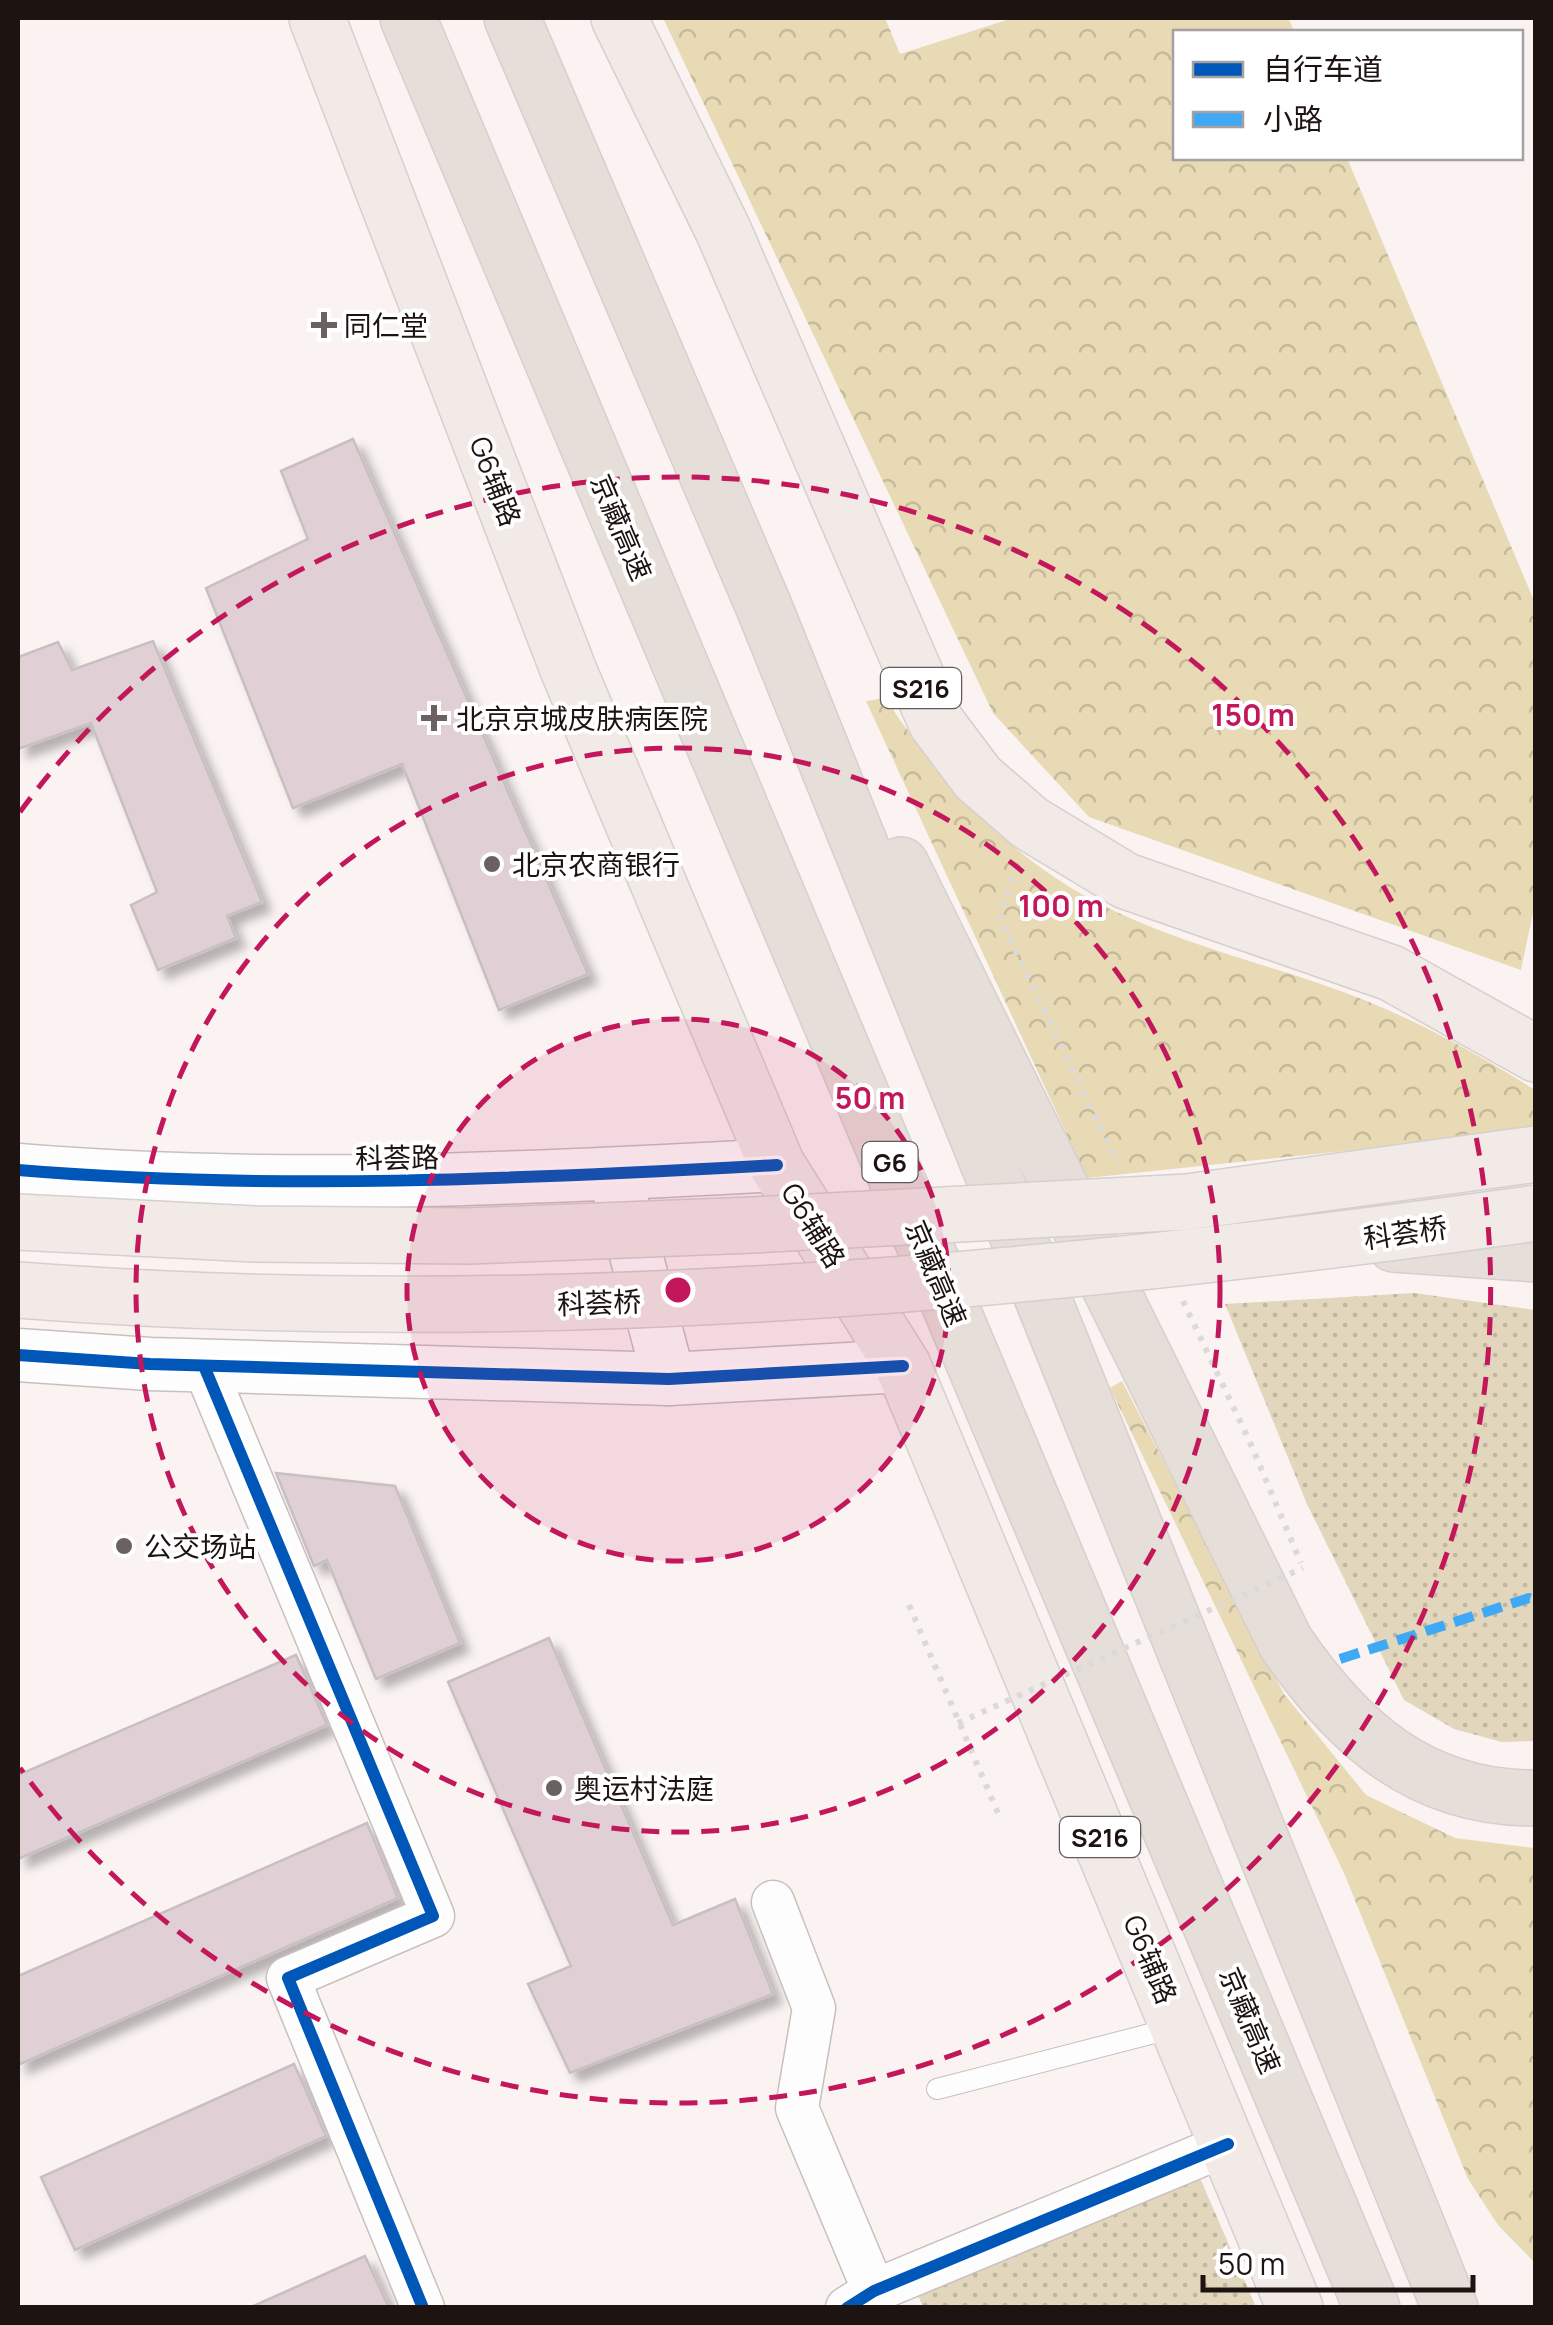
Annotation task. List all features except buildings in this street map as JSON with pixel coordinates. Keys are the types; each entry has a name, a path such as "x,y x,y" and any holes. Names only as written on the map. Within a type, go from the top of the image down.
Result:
{"highway":[{"name":"京藏高速","path":"408,18 1371,2306"},
{"path":"512,18 764,607 1450,2308"},
{"path":"764,607 956,967 1286,1643 1325,1699 1386,1753 1449,1786 1506,1798 1536,1798"},
{"path":"1341,1241 1536,1254"},
{"path":"1415,2225 1492,2308"}],"main road":[{"name":"G6辅路","path":"316,18 568,669 777,1165 903,1366 1295,2308"},
{"name":"S216","path":"620,18 723,230 936,722 978,778 1030,823 1126,881 1391,974 1502,1031 1536,1054"},
{"path":"18,1222 256,1234 429,1236 754,1225 1187,1202 1536,1154"},
{"name":"科荟桥","path":"18,1290 246,1302 476,1305 752,1297 1135,1266 1536,1214"}],"street":[{"name":"科荟路","path":"18,1170 134,1180 372,1184 777,1165"},
{"path":"614,1174 669,1379"},
{"path":"18,1356 204,1366 669,1379 903,1366"},
{"path":"204,1366 433,1916 288,1978 424,2308"},
{"path":"774,1902 814,2008 797,2108 860,2299 1228,2144"}],"lane":[{"path":"937,2089 1179,2026"}],"path":[{"path":"1030,823 1000,918 1120,1170"},
{"path":"1180,1296 1250,1440 1310,1586"},
{"path":"958,1723 1303,1568"},
{"path":"909,1605 1000,1818"}],"shaded area":[{"path":"1414,1293 1535,1310 1535,1741 1502,1742 1454,1729 1404,1700 1307,1504 1225,1304"},
{"path":"1196,2169 1256,2307 923,2307 915,2288"}],"green space":[{"path":"663,18 885,18 900,54 1013,18 1288,18 1294,30 1173,30 1173,160 1348,160 1535,603 1536,898 1521,970 1089,817 993,713"},
{"path":"885,698 956,791 997,832 1044,870 1078,892 1152,927 1346,993 1443,1037 1535,1090 1535,1131 1087,1178 866,701"},
{"path":"1122,1381 1284,1694 1366,1795 1455,1838 1535,1848 1535,2263 1498,2225 1468,2179 1344,1873 1110,1388"}],"marked path":[{"path":"1340,1659 1529,1598 1536,1600"}],"cycle path":[{"path":"18,1170 208,1180 397,1181 777,1165"},
{"path":"18,1355 150,1364 669,1379 903,1366"},
{"path":"204,1366 433,1916 288,1978 423,2308"},
{"path":"847,2308 874,2291 1228,2144"}],"place":[{"name":"同仁堂","path":"324,325"},
{"name":"北京京城皮肤病医院","path":"434,718"},
{"name":"北京农商银行","path":"492,864"},
{"name":"公交场站","path":"124,1546"},
{"name":"奥运村法庭","path":"554,1788"}]}
